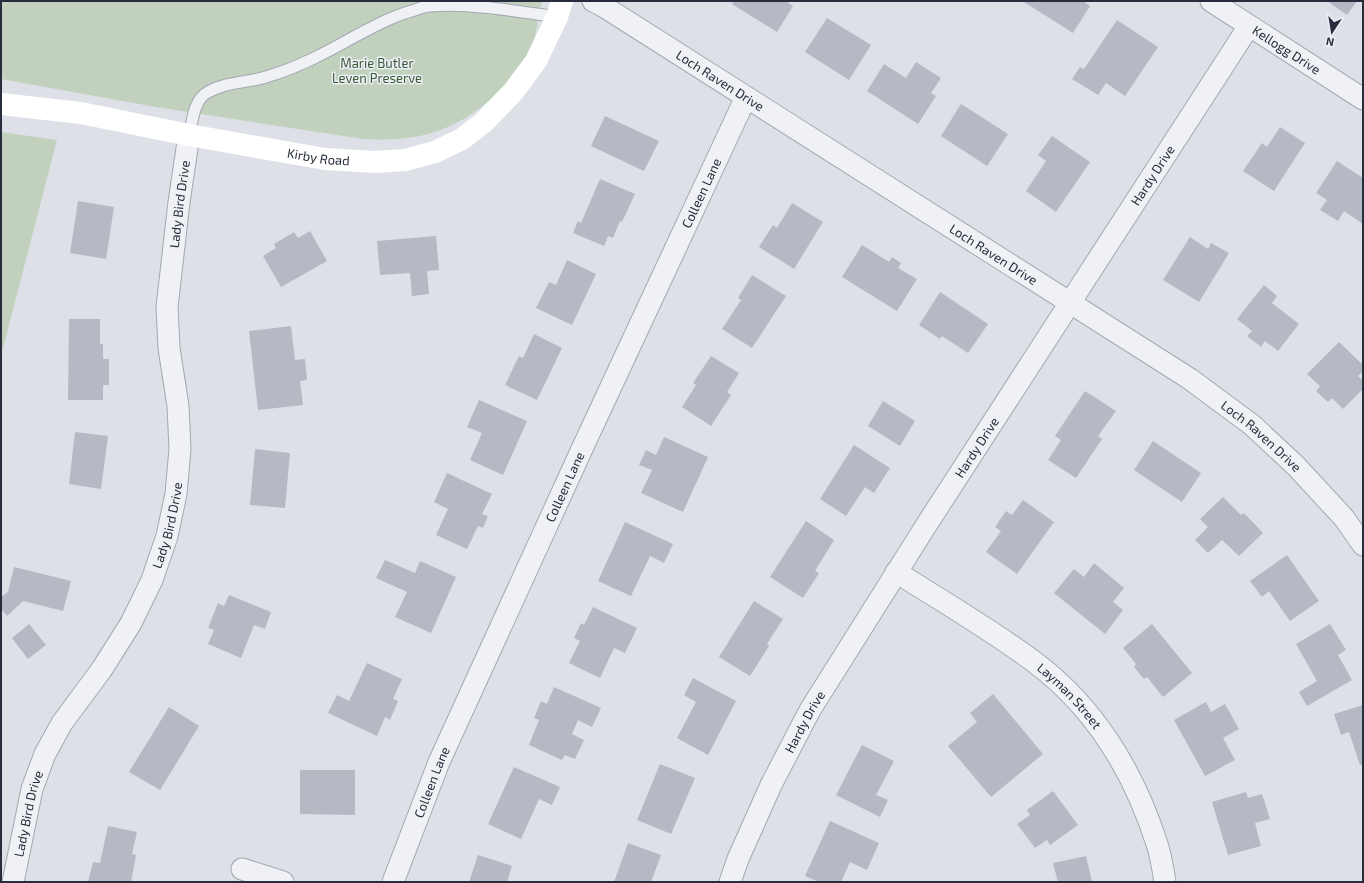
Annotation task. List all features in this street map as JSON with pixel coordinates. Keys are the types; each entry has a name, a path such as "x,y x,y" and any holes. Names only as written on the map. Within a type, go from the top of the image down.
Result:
{"main road":[{"name":"Kirby Road","path":"1,104 81,113 189,135 325,159 376,162 405,160 435,152 462,139 484,122 513,92 536,61 559,9"}],"street":[{"name":"Loch Raven Drive","path":"593,1 1190,379 1252,426 1296,466 1344,518 1363,545"},
{"name":"Kellogg Drive","path":"1211,1 1363,99"},
{"name":"Hardy Drive","path":"730,882 738,859 771,785 810,710 896,572 1249,26"},
{"name":"Colleen Lane","path":"393,882 439,762 581,451 746,97"},
{"name":"Lady Bird Drive","path":"13,882 32,789 45,754 62,723 102,669 131,623 152,580 167,536 176,494 180,449 178,406 169,348 168,307 179,202 189,135"},
{"name":"Layman Street","path":"896,572 1034,662 1067,690 1097,724 1122,762 1143,803 1158,845 1165,882"},
{"path":"242,869 283,882"}],"lane":[{"path":"189,135 196,104 208,92 230,84 268,77 304,64 380,22 408,12 428,6 559,9"}],"green space":[{"name":"Marie Butler Leven Preserve","path":"1,1 542,1 533,43 527,56 511,78 487,102 455,124 438,131 403,139 383,140 363,139 156,107 1,79"},
{"path":"1,132 57,140 1,356"}],"building":[{"path":"734,1 786,1 793,6 777,32 732,4"},
{"path":"1083,1 1090,6 1073,33 1024,2"},
{"path":"1327,1 1357,1 1347,15"},
{"path":"827,18 871,45 849,80 805,52"},
{"path":"1117,20 1158,47 1125,96 1106,83 1098,95 1072,79 1080,67 1084,69"},
{"path":"916,62 941,78 931,93 936,96 918,124 867,91 884,64 906,78"},
{"path":"961,104 1008,134 987,166 941,136"},
{"path":"605,116 659,141 644,171 591,146"},
{"path":"1280,127 1305,143 1274,191 1243,171 1262,143 1267,147"},
{"path":"1052,136 1090,162 1056,212 1026,191 1046,161 1038,155"},
{"path":"1337,161 1363,178 1363,224 1344,211 1338,221 1320,210 1327,200 1316,193"},
{"path":"600,179 635,194 622,222 620,221 613,238 608,236 604,246 573,233 578,221 581,223"},
{"path":"78,201 114,207 106,259 70,253"},
{"path":"792,203 823,222 794,269 759,247 773,225 777,228"},
{"path":"310,231 327,261 281,287 263,256 276,248 274,244 294,232 298,238"},
{"path":"436,236 439,270 427,271 429,294 412,296 410,273 380,275 377,241"},
{"path":"1190,237 1208,249 1211,243 1229,253 1199,302 1163,280"},
{"path":"862,245 889,262 892,257 901,263 898,268 917,279 897,311 842,277"},
{"path":"567,260 596,274 572,325 536,308 549,282 556,285"},
{"path":"752,275 786,296 752,348 722,329 741,300 738,298"},
{"path":"1264,285 1277,296 1272,303 1299,324 1278,351 1265,341 1261,347 1247,336 1252,331 1237,319"},
{"path":"940,292 988,324 968,353 942,336 940,339 919,325"},
{"path":"69,319 100,319 100,344 103,344 103,359 109,359 109,385 103,385 103,400 68,400"},
{"path":"291,326 295,360 305,359 307,380 300,381 303,405 258,410 249,331"},
{"path":"534,334 562,348 537,400 505,385 519,356 523,358"},
{"path":"1339,342 1363,365 1363,371 1358,376 1363,381 1363,389 1343,409 1332,398 1328,402 1316,391 1320,386 1307,374"},
{"path":"711,356 739,373 727,392 731,395 711,426 682,407 696,385 693,383"},
{"path":"1085,391 1116,411 1098,436 1102,439 1076,478 1048,460 1061,440 1055,436"},
{"path":"479,400 527,421 503,475 470,460 482,433 467,427"},
{"path":"883,401 915,421 900,446 868,426"},
{"path":"75,432 108,436 101,489 69,484"},
{"path":"664,437 708,457 683,512 641,493 652,470 639,465 646,450 656,455"},
{"path":"1153,441 1201,473 1182,502 1134,470"},
{"path":"854,445 890,468 874,493 865,487 846,516 820,499"},
{"path":"255,449 290,453 285,508 250,505"},
{"path":"447,473 492,494 482,514 488,516 483,528 478,526 467,549 436,535 448,509 434,502"},
{"path":"1223,497 1241,515 1244,513 1263,533 1239,556 1222,540 1208,553 1195,540 1208,527 1200,519"},
{"path":"1023,500 1054,522 1017,574 986,552 1001,531 995,527 1006,511 1012,515"},
{"path":"806,521 834,540 815,571 819,573 803,598 770,577"},
{"path":"625,522 673,544 664,563 650,556 631,596 598,581"},
{"path":"1287,555 1319,601 1290,621 1269,591 1262,597 1250,581"},
{"path":"385,560 415,573 420,561 456,577 431,633 395,617 407,592 376,578"},
{"path":"1094,563 1124,588 1113,602 1123,610 1105,634 1054,593 1074,569 1084,577"},
{"path":"14,567 71,581 63,611 23,601 7,616 1,609 1,597 8,592"},
{"path":"229,595 271,612 265,629 254,625 241,658 208,644 214,630 208,628 218,603 224,606"},
{"path":"754,601 783,619 767,644 769,646 750,676 719,657"},
{"path":"593,607 637,628 625,653 614,648 600,678 569,663 580,641 574,638 581,623 584,625"},
{"path":"29,624 46,645 28,659 12,638"},
{"path":"1152,624 1192,673 1163,697 1147,677 1144,679 1134,667 1136,664 1123,648"},
{"path":"1330,624 1346,650 1338,655 1352,680 1307,706 1299,692 1317,681 1296,644"},
{"path":"367,663 402,679 393,699 398,701 390,720 385,717 377,736 328,713 337,695 349,701"},
{"path":"693,678 736,701 708,755 677,738 696,702 684,695"},
{"path":"554,687 601,708 592,727 578,720 572,734 584,740 575,759 565,755 562,760 529,745 539,720 534,718 541,701 547,704"},
{"path":"993,694 1043,754 991,797 948,746 977,722 970,713"},
{"path":"1206,702 1211,712 1225,704 1239,729 1223,738 1235,760 1205,776 1174,720"},
{"path":"1363,705 1363,764 1360,765 1349,732 1341,735 1334,714"},
{"path":"169,707 199,726 160,790 129,772"},
{"path":"862,745 894,761 876,795 888,800 880,817 836,795"},
{"path":"660,764 695,778 671,834 637,820"},
{"path":"514,767 560,787 552,805 539,799 521,839 488,824"},
{"path":"300,770 355,770 355,815 300,814"},
{"path":"1053,791 1078,825 1050,845 1047,840 1035,848 1017,824 1030,815 1027,810"},
{"path":"1246,792 1248,798 1262,794 1270,819 1255,823 1261,846 1228,855 1212,802"},
{"path":"830,821 879,843 867,870 850,862 841,882 819,882 805,876"},
{"path":"108,826 137,832 132,854 136,855 131,882 88,882 93,862 100,863"},
{"path":"628,843 661,855 651,882 614,882"},
{"path":"478,855 512,866 507,882 469,882"},
{"path":"1086,856 1092,882 1058,882 1053,863"}]}
